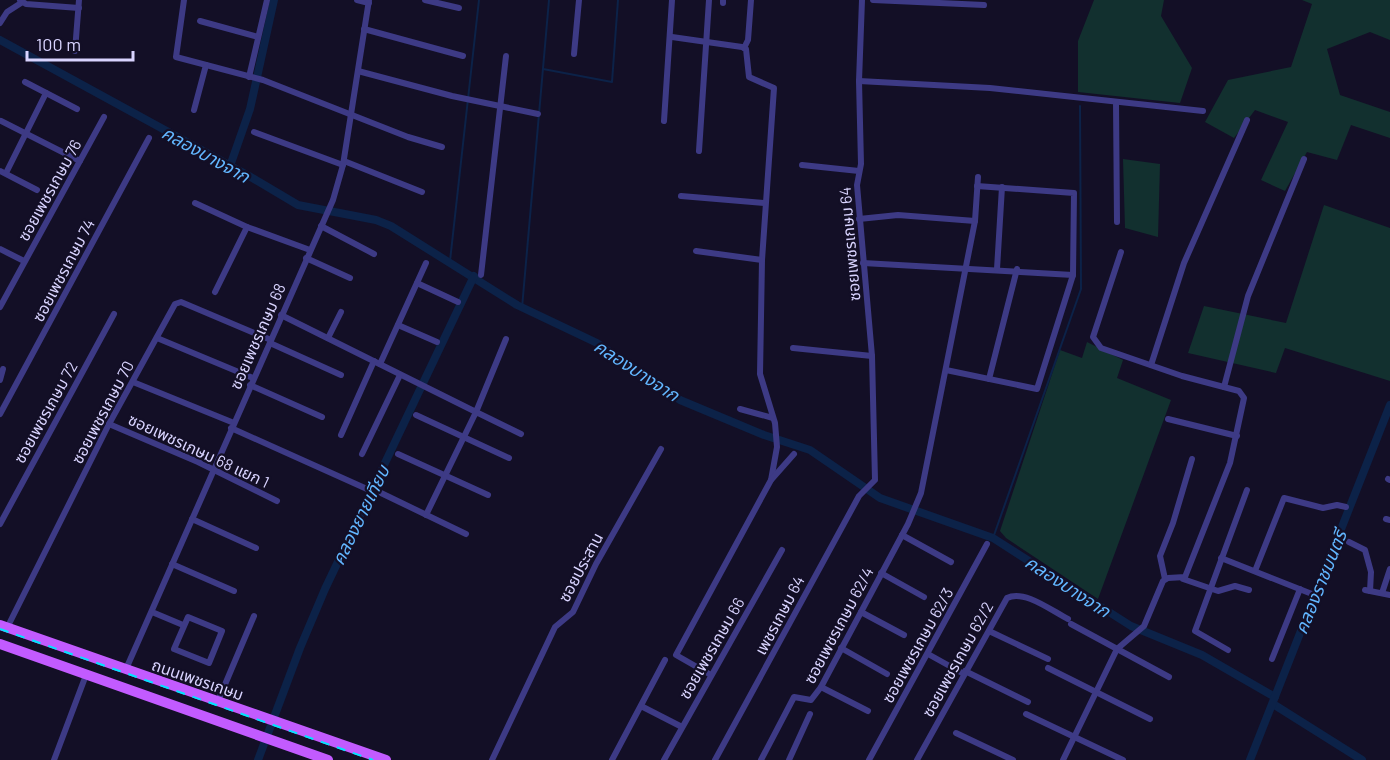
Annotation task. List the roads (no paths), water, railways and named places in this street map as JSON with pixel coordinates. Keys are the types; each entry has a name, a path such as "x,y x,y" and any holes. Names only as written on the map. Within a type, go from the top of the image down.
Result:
{"main road":[{"name":"ถนนเพชรเกษม","path":"3,627 386,760"},
{"path":"1,645 3,627"},
{"path":"24,653 31,637"},
{"name":"ถนนเพชรเกษม","path":"1,645 273,740 313,758 328,760"}],"street":[{"path":"75,51 79,0"},
{"path":"184,0 176,57 263,80 351,116 442,147"},
{"path":"251,77 267,0"},
{"path":"357,0 369,1"},
{"path":"425,0 459,8"},
{"path":"574,54 579,0"},
{"path":"664,121 672,38 672,0"},
{"path":"699,151 709,0"},
{"path":"751,0 744,48 749,76 774,88 762,260 760,374 774,420 777,447 771,480"},
{"name":"ซอยเพชรเกษม 64","path":"862,0 859,171 856,185 872,356 874,480 871,486"},
{"path":"873,0 984,5"},
{"path":"0,23 7,12 20,1 79,8"},
{"name":"ซอยเพชรเกษม 68","path":"125,669 333,200 343,163 369,1"},
{"path":"200,21 258,37"},
{"path":"364,28 463,56"},
{"path":"672,38 744,48"},
{"path":"482,275 506,56"},
{"path":"194,110 206,65"},
{"path":"358,71 477,102 538,114"},
{"path":"859,81 990,88 1203,111"},
{"path":"25,82 77,109"},
{"path":"37,190 3,172 26,135 46,93"},
{"path":"1116,102 1117,222"},
{"name":"ซอยเพชรเกษม 76","path":"0,307 104,117"},
{"path":"1151,365 1184,263 1247,120"},
{"path":"2,121 80,161"},
{"path":"254,132 422,192"},
{"name":"ซอยเพชรเกษม 74","path":"0,414 149,138"},
{"path":"1224,387 1248,296 1304,159"},
{"path":"802,165 859,171"},
{"name":"ซอยเพชรเกษม 62/4","path":"761,760 794,697 812,700 821,687 902,535 923,486 975,221 978,177"},
{"path":"946,370 1037,389 1073,274 1074,193 977,186"},
{"path":"997,269 1002,187"},
{"path":"681,196 765,203"},
{"path":"195,203 247,227 310,250"},
{"path":"859,219 898,215 975,221"},
{"path":"322,223 374,254"},
{"path":"215,292 247,227"},
{"path":"0,249 24,261"},
{"path":"696,251 762,260"},
{"path":"1121,252 1093,338 1101,348 1243,393 1230,463 1183,579"},
{"path":"306,258 350,278"},
{"path":"341,435 398,325 426,263"},
{"path":"863,263 1017,269 1073,274"},
{"path":"989,379 1017,269"},
{"path":"417,283 458,302"},
{"name":"ซอยเพชรเกษม 70","path":"3,627 109,424 177,301 271,341"},
{"path":"328,338 341,312"},
{"name":"ซอยเพชรเกษม 72","path":"0,524 114,314"},
{"path":"281,315 521,434"},
{"path":"398,325 437,342"},
{"path":"157,338 253,378"},
{"path":"426,515 476,412 506,339"},
{"path":"271,341 341,375"},
{"path":"793,348 872,356"},
{"path":"0,380 3,369"},
{"path":"362,454 400,375"},
{"path":"133,382 367,489"},
{"path":"250,385 322,417"},
{"path":"0,394 8,400"},
{"path":"740,409 774,420"},
{"path":"416,415 509,458"},
{"path":"1168,419 1236,436"},
{"name":"ซอยเพชรเกษม 68 แยก 1","path":"109,424 276,501"},
{"name":"ซอยประสาน","path":"492,760 555,627 573,612 596,564 661,449"},
{"path":"398,454 488,495"},
{"path":"711,675 676,655 771,480 794,454"},
{"path":"1063,760 1117,649 1144,626 1165,579 1160,556 1173,523 1192,459"},
{"name":"เพชรเกษม 64","path":"715,760 859,496 871,486"},
{"path":"1228,650 1195,631 1247,490"},
{"path":"381,493 466,534"},
{"path":"1256,571 1284,498 1323,508 1337,505 1346,507"},
{"path":"192,519 256,548"},
{"path":"902,535 951,562"},
{"path":"1349,542 1365,550 1371,572 1368,590 1390,595"},
{"name":"ซอยเพชรเกษม 62/3","path":"869,760 987,543"},
{"name":"ซอยเพชรเกษม 66","path":"664,760 782,550"},
{"path":"1221,558 1312,594"},
{"path":"172,564 234,591"},
{"path":"1382,593 1390,569"},
{"path":"881,573 924,597"},
{"path":"1165,579 1183,579 1218,591 1235,586 1249,590"},
{"path":"1272,659 1300,589"},
{"name":"ซอยเพชรเกษม 62/2","path":"917,760 1007,598 1014,594 1069,621 1117,649"},
{"path":"152,612 183,626"},
{"path":"861,612 904,634"},
{"path":"218,701 254,616"},
{"path":"188,617 222,631 209,663 174,649 183,626 188,617"},
{"path":"989,630 1048,659"},
{"path":"841,648 887,674"},
{"path":"1117,649 1169,677"},
{"path":"928,654 1028,702"},
{"path":"612,760 665,660"},
{"path":"1048,668 1150,718"},
{"path":"54,760 86,675"},
{"path":"821,687 868,711"},
{"path":"641,706 682,727"},
{"path":"789,760 810,714"},
{"path":"1026,714 1123,760"},
{"path":"956,733 1013,760"}],"waterway":[{"path":"230,166 250,109 274,0"},
{"path":"450,261 479,0"},
{"path":"522,308 549,0"},
{"path":"543,69 612,82 618,0"},
{"name":"คลองบางจาก","path":"0,40 298,205 376,220 391,226 517,305 597,343 680,400 764,435 810,450 880,498 993,538 1131,626 1202,655 1275,697"},
{"path":"993,538 1081,289 1080,106"},
{"name":"คลองยายเทียบ","path":"258,760 325,589 474,276"},
{"name":"คลองราชมนตรี","path":"1250,760 1390,405"},
{"name":"คลองบางจาก","path":"1273,704 1362,760"}],"railway":[{"path":"0,629 373,760"}]}
